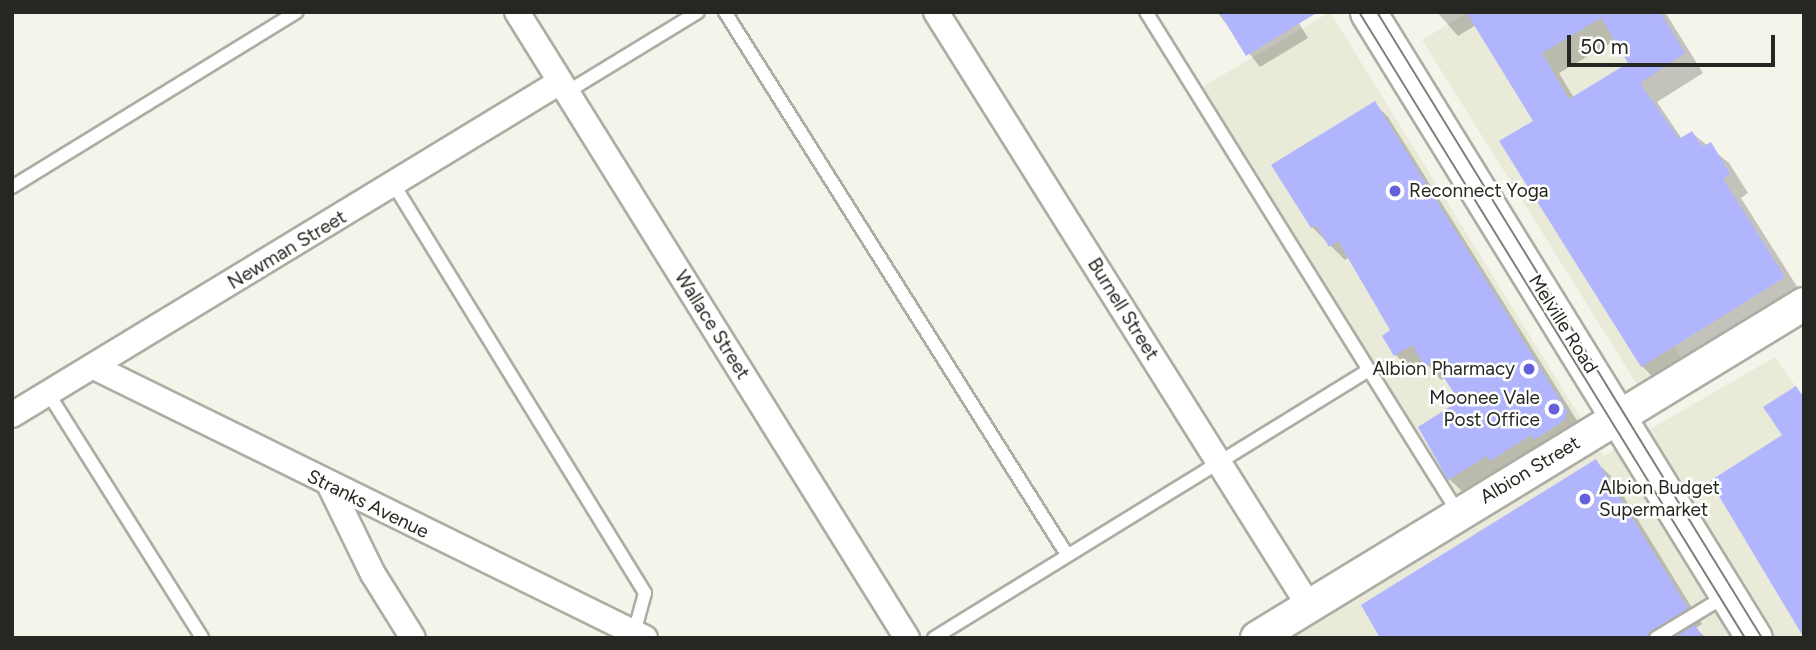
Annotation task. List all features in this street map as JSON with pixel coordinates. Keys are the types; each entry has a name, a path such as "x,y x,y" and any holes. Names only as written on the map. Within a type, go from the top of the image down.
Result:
{"main road":[{"name":"Melville Road","path":"1368,12 1620,416 1754,638"}],"street":[{"name":"Wallace Street","path":"517,12 907,638"},
{"name":"Burnell Street","path":"936,12 1309,606"},
{"name":"Newman Street","path":"12,415 394,185 564,87"},
{"name":"Albion Street","path":"1256,638 1804,304"},
{"name":"Stranks Avenue","path":"93,367 330,486 639,635"},
{"path":"330,486 373,574 413,638"}],"lane":[{"path":"12,187 297,12"},
{"path":"564,87 698,12"},
{"path":"725,12 1066,553"},
{"path":"1146,12 1459,514"},
{"path":"394,185 645,593 639,635"},
{"path":"934,638 1066,553 1369,370"},
{"path":"48,393 202,638"},
{"path":"1656,638 1727,595"}],"shaded area":[{"path":"1330,12 1604,456 1775,357 1804,398 1804,638 1286,638 1467,524 1197,90"},
{"path":"1468,12 1660,12 1685,53 1640,83 1534,120 1681,358 1638,386 1422,40"}],"building":[{"path":"1219,12 1318,12 1246,56"},
{"path":"1466,12 1660,12 1685,53 1640,83 1679,139 1692,131 1702,147 1711,142 1730,174 1723,179 1785,277 1641,367 1499,141 1533,121","holes":["1601,18 1628,63 1569,99 1542,53"]},
{"path":"1375,101 1567,411 1565,420 1534,440 1531,435 1490,461 1487,456 1448,480 1418,427 1459,401 1434,362 1426,367 1412,345 1394,356 1382,336 1390,330 1338,241 1329,247 1316,225 1311,228 1271,165"},
{"path":"1796,386 1804,398 1804,638 1710,481 1782,435 1763,407"},
{"path":"1596,459 1688,608 1647,638 1380,638 1361,605"},
{"path":"1695,625 1703,638 1673,638"}],"tram line":[{"path":"1359,12 1745,638"},
{"path":"1377,12 1762,638"}],"place":[{"name":"Reconnect Yoga","path":"1395,191"},
{"name":"Albion Pharmacy","path":"1529,369"},
{"name":"Moonee Vale Post Office","path":"1554,409"},
{"name":"Albion Budget Supermarket","path":"1585,499"}]}
